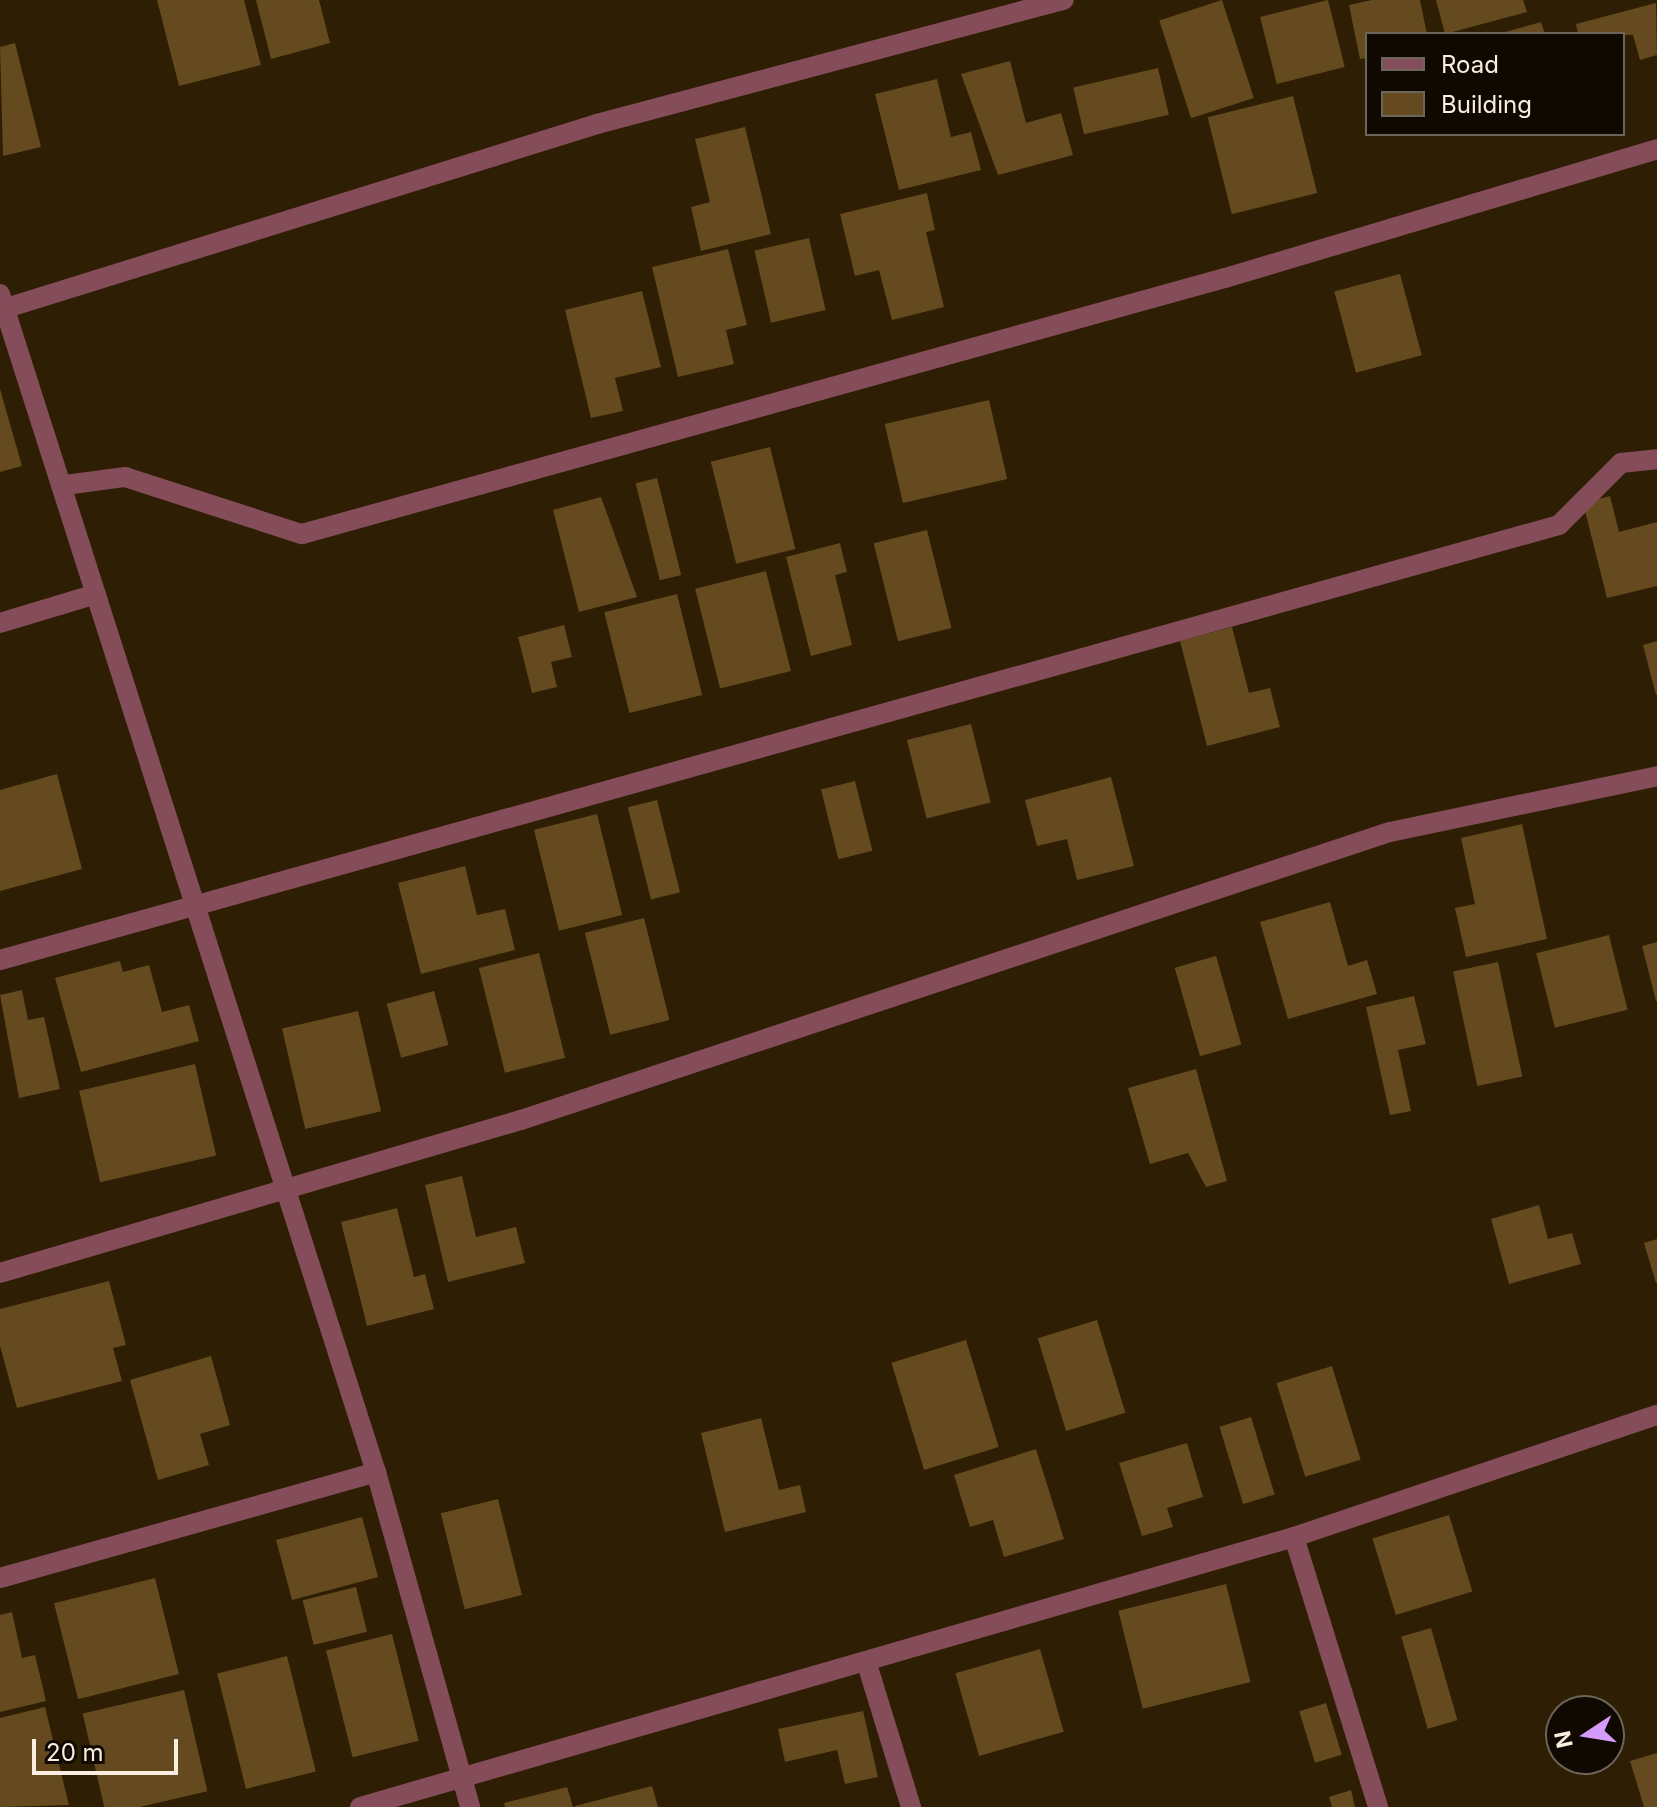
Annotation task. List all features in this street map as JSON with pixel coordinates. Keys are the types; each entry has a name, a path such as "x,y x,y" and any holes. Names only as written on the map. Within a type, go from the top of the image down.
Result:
{"street":[{"path":"470,1807 376,1472 287,1186 96,594 65,485 2,304 597,124 1064,0"},
{"path":"65,485 125,477 302,534 1210,282 1657,149"},
{"path":"0,960 194,901 1559,525 1621,463 1657,459"},
{"path":"0,623 96,594"},
{"path":"0,1273 287,1186 521,1120 1390,832 1657,776"},
{"path":"360,1807 461,1776 867,1664 1294,1537 1657,1415"},
{"path":"0,1578 376,1472"},
{"path":"1294,1537 1378,1807"},
{"path":"867,1664 911,1807"}],"building":[{"path":"157,0 244,0 261,65 179,86"},
{"path":"256,0 319,0 330,43 271,59"},
{"path":"1222,0 1254,98 1191,118 1159,20"},
{"path":"1328,0 1345,67 1277,84 1260,17"},
{"path":"1372,0 1420,0 1427,32 1365,32 1365,58 1360,59 1349,5"},
{"path":"1436,0 1523,0 1527,12 1452,32 1444,32"},
{"path":"1656,3 1657,55 1640,60 1633,35 1625,35 1625,32 1578,32 1576,24"},
{"path":"1541,22 1544,32 1506,32"},
{"path":"15,43 41,147 3,156 0,47"},
{"path":"1010,61 1026,123 1061,113 1073,155 998,175 961,74"},
{"path":"1158,68 1169,115 1084,134 1073,88"},
{"path":"937,79 951,137 971,132 981,170 899,190 875,94"},
{"path":"1293,96 1317,193 1232,214 1208,117"},
{"path":"745,127 771,234 701,251 691,207 710,202 695,139"},
{"path":"927,193 935,230 926,232 944,307 892,320 879,270 855,276 840,214"},
{"path":"809,238 826,310 771,323 754,251"},
{"path":"728,249 747,325 726,330 734,364 678,377 652,267"},
{"path":"1400,274 1422,355 1356,373 1334,292"},
{"path":"642,291 661,367 615,378 623,411 591,418 565,310"},
{"path":"0,389 22,466 0,472"},
{"path":"989,400 1007,479 903,503 885,424"},
{"path":"770,447 795,549 736,564 711,462"},
{"path":"657,478 681,575 660,580 636,483"},
{"path":"1610,496 1619,532 1657,522 1657,586 1607,598 1583,503"},
{"path":"601,497 637,597 579,612 553,510"},
{"path":"927,530 951,628 898,641 874,543"},
{"path":"840,543 847,572 835,575 852,645 811,656 786,557"},
{"path":"766,571 791,671 720,689 695,589"},
{"path":"677,594 702,695 629,713 604,612"},
{"path":"564,625 572,657 551,662 557,687 532,693 518,637"},
{"path":"1232,627 1249,693 1270,688 1280,727 1207,746 1180,641"},
{"path":"1657,641 1657,695 1656,695 1643,645"},
{"path":"971,724 991,803 927,819 907,740"},
{"path":"57,774 82,869 0,891 0,790"},
{"path":"1111,777 1134,866 1077,880 1067,839 1037,846 1025,800"},
{"path":"855,781 872,851 838,859 821,789"},
{"path":"657,800 680,892 651,899 628,807"},
{"path":"597,814 622,915 559,931 534,830"},
{"path":"1522,824 1547,939 1466,957 1455,908 1475,904 1461,838"},
{"path":"465,866 477,915 505,909 515,950 421,974 398,883"},
{"path":"1330,902 1348,966 1367,960 1377,994 1288,1019 1260,922"},
{"path":"644,918 669,1020 610,1035 585,933"},
{"path":"1609,935 1628,1010 1555,1028 1536,953"},
{"path":"1657,942 1657,1001 1656,1001 1642,946"},
{"path":"539,953 565,1058 505,1073 479,968"},
{"path":"1216,956 1241,1044 1200,1056 1175,968"},
{"path":"120,961 123,972 149,965 162,1012 189,1005 199,1041 81,1072 55,978"},
{"path":"1498,962 1522,1076 1477,1086 1453,972"},
{"path":"22,990 28,1020 44,1017 60,1089 19,1098 0,995"},
{"path":"434,991 448,1045 401,1058 387,1004"},
{"path":"1414,996 1426,1044 1398,1050 1411,1111 1390,1115 1366,1007"},
{"path":"358,1011 381,1111 305,1129 282,1029"},
{"path":"195,1064 216,1156 100,1182 79,1091"},
{"path":"1196,1069 1227,1181 1206,1187 1188,1153 1150,1164 1128,1088"},
{"path":"462,1176 476,1237 516,1227 525,1263 448,1282 425,1185"},
{"path":"1539,1205 1548,1239 1572,1233 1581,1264 1509,1284 1491,1219"},
{"path":"397,1208 414,1277 425,1274 434,1309 367,1326 341,1222"},
{"path":"1657,1239 1657,1283 1656,1283 1644,1243"},
{"path":"109,1281 126,1345 113,1348 122,1381 17,1408 0,1346 0,1309"},
{"path":"1097,1320 1125,1413 1066,1431 1038,1338"},
{"path":"966,1340 999,1447 924,1470 891,1363"},
{"path":"211,1356 230,1425 200,1434 209,1465 158,1480 130,1380"},
{"path":"1332,1366 1361,1460 1305,1477 1277,1383"},
{"path":"1251,1417 1275,1494 1243,1504 1219,1427"},
{"path":"761,1418 779,1490 800,1485 806,1512 725,1532 701,1433"},
{"path":"1187,1443 1203,1497 1167,1508 1173,1527 1142,1536 1119,1463"},
{"path":"1036,1449 1064,1539 1004,1557 993,1520 970,1527 954,1475"},
{"path":"498,1499 522,1595 465,1609 441,1513"},
{"path":"1449,1515 1472,1592 1396,1615 1372,1538"},
{"path":"362,1517 378,1577 292,1600 276,1540"},
{"path":"155,1578 179,1674 78,1699 54,1603"},
{"path":"1226,1584 1250,1682 1143,1709 1118,1611"},
{"path":"356,1587 367,1632 314,1645 303,1600"},
{"path":"12,1612 22,1658 35,1655 46,1701 0,1712 0,1615"},
{"path":"1431,1628 1457,1720 1428,1729 1401,1637"},
{"path":"392,1634 419,1741 353,1757 326,1650"},
{"path":"1040,1649 1064,1732 979,1756 955,1673"},
{"path":"287,1656 316,1771 246,1789 217,1673"},
{"path":"184,1690 207,1791 140,1807 104,1807 83,1713"},
{"path":"1326,1703 1342,1755 1315,1763 1299,1711"},
{"path":"45,1707 69,1805 0,1807 0,1718"},
{"path":"863,1711 878,1777 845,1784 837,1750 785,1762 778,1729"},
{"path":"1657,1753 1657,1807 1644,1807 1630,1761"},
{"path":"652,1786 658,1807 575,1807 575,1806"},
{"path":"567,1787 573,1807 505,1807 504,1803"},
{"path":"1351,1790 1355,1807 1332,1807 1329,1797"}]}
